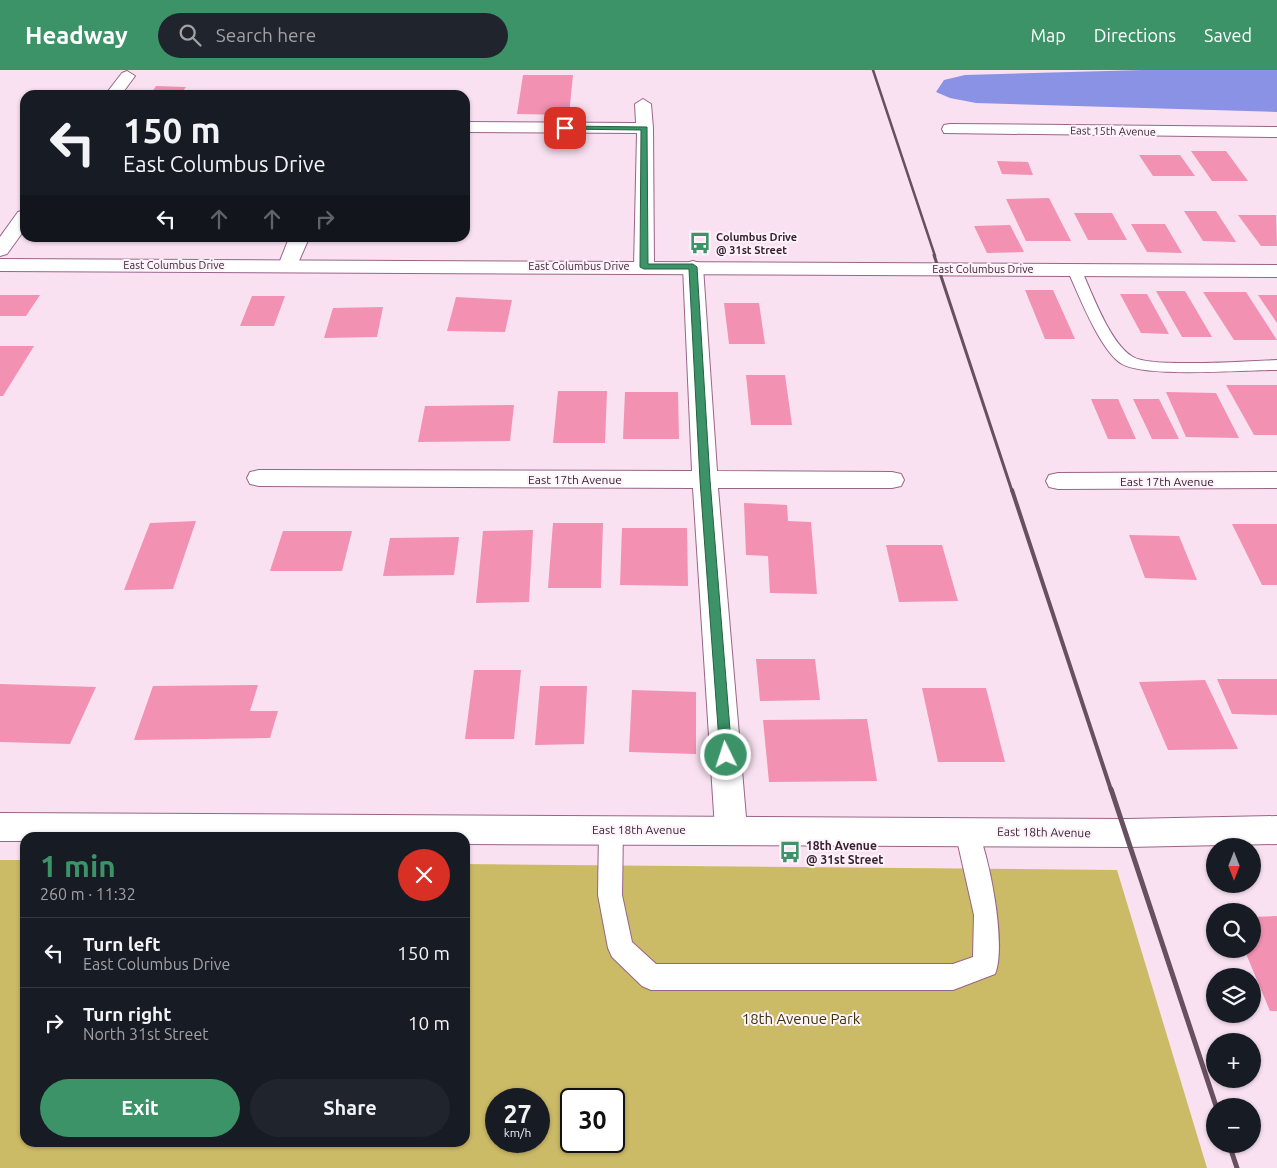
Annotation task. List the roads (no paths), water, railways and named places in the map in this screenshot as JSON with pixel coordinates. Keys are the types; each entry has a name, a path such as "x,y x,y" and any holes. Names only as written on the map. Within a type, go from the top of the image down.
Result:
{"street":[{"path":"117,90 127,76"},
{"path":"643,104 645,128 644,267"},
{"path":"470,127 645,128"},
{"name":"East 15th Avenue","path":"950,129 1277,132"},
{"path":"0,250 20,223"},
{"path":"288,266 297,242"},
{"name":"East Columbus Drive","path":"0,264 1277,271"},
{"path":"693,267 705,480 731,829"},
{"name":"East 17th Avenue","path":"259,478 892,480"},
{"name":"East 17th Avenue","path":"1058,481 1277,480"},
{"name":"East 18th Avenue","path":"0,827 731,829 1127,833 1277,830"}],"lane":[{"path":"1074,269 1110,342 1128,361 1158,365 1277,365"},
{"path":"611,829 610,895 621,948 650,976 952,976 986,965 986,915 967,831"}],"water":[{"path":"1143,70 1277,70 1277,112 976,103 950,98 936,92 944,80 965,75"}],"railway":[{"path":"873,70 935,256"},
{"path":"934,255 1012,491"},
{"path":"1012,490 1111,790"},
{"path":"1111,789 1213,1098"},
{"path":"1232,1153 1237,1168"}],"place":[{"name":"Columbus Drive @ 31st Street","path":"700,243"},
{"name":"18th Avenue @ 31st Street","path":"790,852"}],"park label":[{"name":"18th Avenue Park","path":"801,1018"}]}
